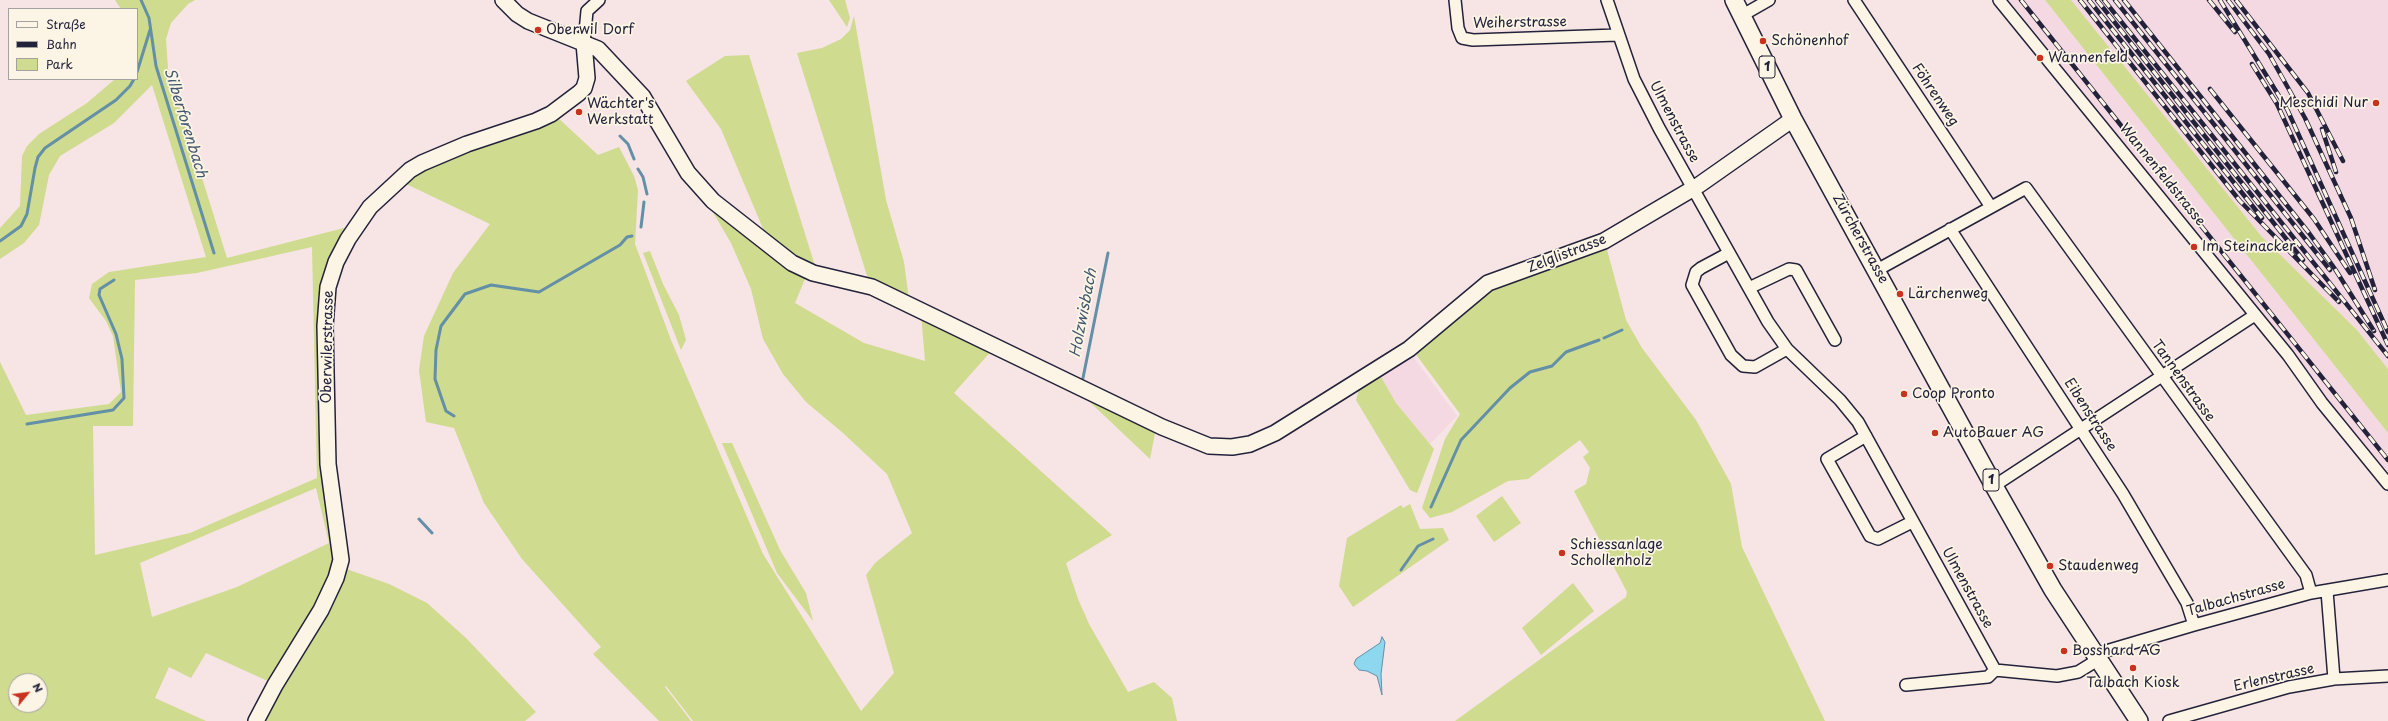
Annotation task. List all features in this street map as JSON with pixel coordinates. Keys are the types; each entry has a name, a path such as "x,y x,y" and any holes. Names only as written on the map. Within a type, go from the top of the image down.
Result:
{"main road":[{"name":"Zürcherstrasse","path":"1734,0 1793,118 1994,486 2053,590 2097,660 2139,721"}],"street":[{"name":"Zelglistrasse","path":"503,0 517,14 528,21 598,49 644,97 688,173 713,201 792,262 813,272 872,287 1162,427 1209,446 1232,447 1250,444 1275,433 1409,349 1488,283 1599,244 1694,188 1793,118"},
{"name":"Oberwilerstrasse","path":"256,721 274,685 321,610 336,578 341,560 328,464 326,326 328,287 339,257 351,234 370,207 410,170 422,163 461,146 536,122 579,93 584,88 587,78 584,43 587,11 599,0"},
{"name":"Weiherstrasse","path":"1455,0 1458,28 1462,38 1617,35"},
{"name":"Ulmenstrasse","path":"1607,0 1617,35 1637,85 1749,288 1787,349 1840,400 1858,422 1995,670"},
{"path":"1741,16 1770,0"},
{"name":"Föhrenweg","path":"1854,0 1991,207"},
{"name":"Wannenfeldstrasse","path":"1999,0 2255,315 2388,484"},
{"name":"Tannenstrasse","path":"1991,207 2026,188 2306,575 2311,593"},
{"path":"1877,270 1991,207"},
{"name":"Eibenstrasse","path":"1950,229 2123,494 2187,603 2194,625"},
{"path":"1729,253 1696,272 1692,285 1731,355 1743,366 1755,367 1787,349"},
{"path":"1749,288 1789,268 1796,270 1835,340"},
{"path":"1994,486 2160,375 2255,315"},
{"path":"1866,436 1827,459 1870,536 1878,539 1912,522"},
{"name":"Talbachstrasse","path":"2097,660 2099,655 2110,650 2194,625 2311,593 2388,580"},
{"path":"2326,591 2334,680"},
{"path":"1906,685 1988,677 1995,670 2056,676 2078,672 2097,660"},
{"name":"Erlenstrasse","path":"2169,721 2289,687 2334,680 2388,676"}],"shaded area":[{"path":"2009,0 2045,0 2388,433 2388,475"},
{"path":"2071,0 2388,0 2388,369 2357,330 2262,237"},
{"path":"1412,355 1457,416 1430,444 1396,403 1380,375"}],"green space":[{"path":"115,0 195,0 188,4 171,23 166,39 168,69 227,258 344,228 350,231 324,283 338,566 389,584 427,603 466,638 536,712 525,721 266,721 281,687 206,653 191,678 169,667 155,698 206,721 0,721 0,362 26,415 109,404 121,392 113,336 106,321 89,298 92,284 109,272 206,257 152,85 114,123 60,156 49,175 39,225 24,243 0,259 0,228 20,206 22,156 27,146 39,134 87,103 114,80 138,80 138,8 120,8","holes":["312,247 317,478 190,533 95,555 93,426 133,426 135,280 197,273","316,488 329,543 237,587 152,617 140,563"]},
{"path":"829,0 845,0 850,18 847,27"},
{"path":"2045,0 2071,0 2262,237 2357,330 2388,369 2388,433"},
{"path":"854,16 886,200 904,262 909,300 869,282 797,53 822,48 841,39 850,30"},
{"path":"749,55 816,269 793,259 760,234 764,231 721,129 686,81 725,56"},
{"path":"556,116 598,155 619,147 634,176 638,190 635,244 671,340 763,554 861,711 894,673 866,575 875,563 912,533 887,474 843,433 806,402 783,374 763,339 751,289 731,243 710,207 807,274 795,303 864,343 925,361 921,314 993,349 954,393 1112,535 1066,563 1078,599 1089,624 1128,692 1154,682 1172,698 1177,721 693,721 666,686 665,687 691,721 659,721 593,654 601,647 522,559 484,503 454,428 426,422 419,370 424,336 453,273 490,224 402,182 424,166"},
{"path":"1606,246 1626,320 1642,348 1696,420 1731,484 1742,547 1825,721 1455,721 1626,597 1627,592 1574,491 1586,484 1590,468 1583,457 1589,452 1580,440 1528,479 1508,481 1452,512 1430,518 1422,508 1445,439 1460,414 1415,353 1486,293 1504,281"},
{"path":"650,251 663,284 679,315 686,340 681,350 643,253"},
{"path":"1380,375 1396,403 1434,449 1417,493 1410,490 1356,400 1359,389"},
{"path":"1074,387 1156,428 1150,459"},
{"path":"722,443 732,443 780,550 806,593 813,621 777,573"},
{"path":"1502,496 1521,523 1494,542 1476,516"},
{"path":"1410,504 1420,529 1443,528 1449,540 1353,607 1339,586 1347,538 1401,505 1403,508"},
{"path":"1573,583 1594,611 1541,655 1522,628"}],"water":[{"path":"1382,637 1385,642 1381,674 1382,695 1377,676 1367,671 1359,670 1354,664 1356,659 1380,643"}],"waterway":[{"name":"Silberforenbach","path":"141,0 149,18 156,66 214,253"},
{"path":"138,69 150,30"},
{"path":"0,241 21,226 27,214 35,168 38,157 45,148 116,100 130,86 133,80"},
{"path":"620,136 628,144 634,159"},
{"path":"638,169 643,177 647,194"},
{"path":"641,227 644,202"},
{"path":"454,416 446,411 435,379 436,350 441,326 465,294 491,285 539,292 620,245 627,237 632,236"},
{"name":"Holzwisbach","path":"1083,378 1108,253"},
{"path":"27,424 113,410 124,398 122,359 116,334 99,295 100,289 114,280"},
{"path":"1604,338 1622,330"},
{"path":"1431,507 1461,440 1510,388 1530,372 1552,366 1566,352 1599,340"},
{"path":"419,519 432,533"},
{"path":"1401,570 1418,546 1433,539"}],"railway":[{"path":"2021,0 2388,460"},
{"path":"2080,0 2240,201 2339,302"},
{"path":"2089,0 2262,218"},
{"path":"2097,0 2303,260"},
{"path":"2104,0 2388,356"},
{"path":"2115,0 2330,270"},
{"path":"2124,0 2309,233 2335,269 2374,331"},
{"path":"2209,0 2235,32"},
{"path":"2220,0 2287,109 2388,332"},
{"path":"2228,0 2269,54 2305,118 2351,218 2375,290"},
{"path":"2236,0 2308,93 2343,161"},
{"path":"2252,64 2277,104 2388,345"},
{"path":"2210,89 2314,219 2350,273"},
{"path":"2322,129 2336,172"}],"place":[{"name":"Oberwil Dorf","path":"538,30"},
{"name":"Schönenhof","path":"1763,41"},
{"name":"Wannenfeld","path":"2040,58"},
{"name":"Meschidi Nur","path":"2376,103"},
{"name":"Wächter's Werkstatt","path":"579,112"},
{"name":"Im Steinacker","path":"2194,247"},
{"name":"Lärchenweg","path":"1900,294"},
{"name":"Coop Pronto","path":"1904,394"},
{"name":"AutoBauer AG","path":"1935,433"},
{"name":"Schiessanlage Schollenholz","path":"1562,553"},
{"name":"Staudenweg","path":"2050,566"},
{"name":"Bosshard AG","path":"2064,651"},
{"name":"Talbach Kiosk","path":"2133,668"}]}
